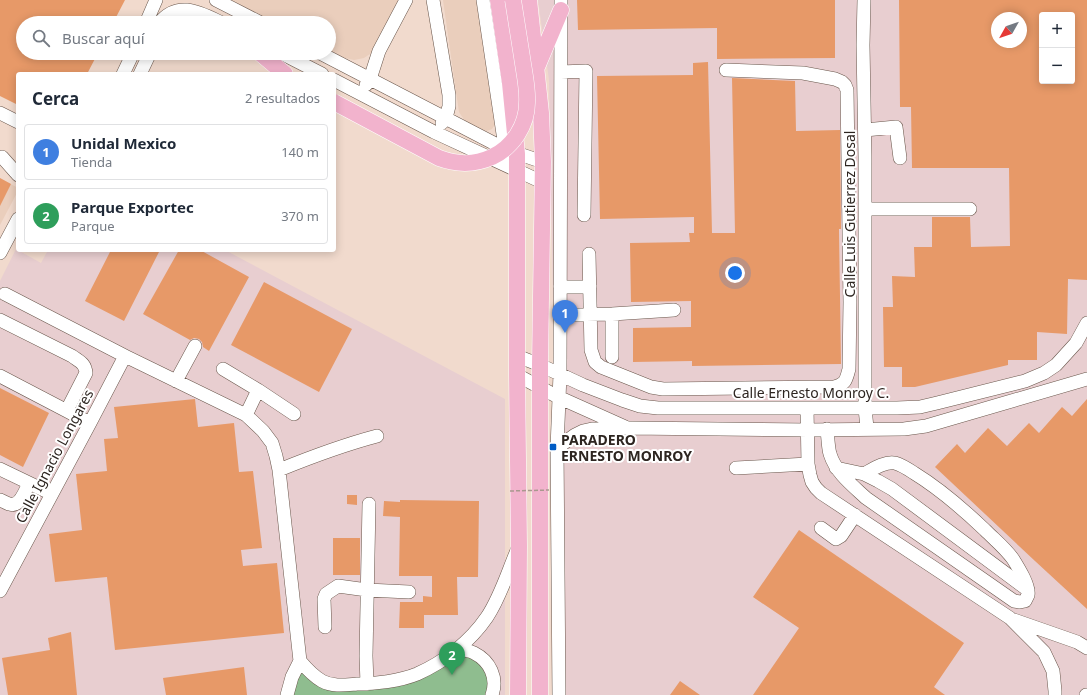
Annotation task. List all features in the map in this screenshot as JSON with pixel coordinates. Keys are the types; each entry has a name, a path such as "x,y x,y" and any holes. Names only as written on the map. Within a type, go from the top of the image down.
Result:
{"main road":[{"path":"498,0 510,83 517,356 519,546 518,695"},
{"path":"336,103 439,158 448,161 474,163 498,154 513,141 523,125 526,116 527,102 525,82 513,0"},
{"path":"529,0 540,113 542,162 540,365 540,695"},
{"path":"536,68 561,5"},
{"path":"273,60 283,72"}],"street":[{"path":"149,16 156,0"},
{"path":"216,0 247,16"},
{"path":"360,94 370,79 379,51 406,0"},
{"path":"432,0 449,95 449,106 446,118 434,132"},
{"path":"483,0 511,151"},
{"name":"Calle Luis Gutierrez Dosal","path":"864,0 865,408 867,428"},
{"path":"165,16 182,4"},
{"path":"173,16 182,4"},
{"path":"182,4 207,16"},
{"path":"559,695 557,448 560,374 561,5"},
{"path":"124,72 130,60"},
{"path":"124,72 133,60"},
{"path":"141,72 147,60"},
{"path":"282,60 316,72"},
{"path":"333,60 511,151 542,162"},
{"path":"589,254 591,350 595,362 601,367 662,389 834,387 842,385 847,379 849,369 850,309 847,90 842,82 835,79 803,73 726,70"},
{"path":"561,72 586,71 584,215"},
{"path":"336,81 434,132 542,182"},
{"path":"0,113 16,121"},
{"path":"865,130 896,127 900,158"},
{"path":"2,157 16,173"},
{"path":"865,209 970,209"},
{"path":"0,253 16,223"},
{"path":"560,287 590,287"},
{"path":"5,294 125,356 246,415 264,431 272,443 279,470 300,660 292,677 287,695"},
{"path":"560,315 612,314 674,310"},
{"path":"612,314 612,357"},
{"path":"1,321 72,356 86,367 86,373 67,410"},
{"name":"Calle Ernesto Monroy C.","path":"517,356 583,385 640,406 658,408 897,408 920,406 1025,381 1044,373 1082,347 1087,323"},
{"path":"176,381 195,346"},
{"name":"Calle Ignacio Longares","path":"0,591 125,356"},
{"path":"223,369 294,414"},
{"path":"517,375 558,397 629,428"},
{"path":"0,376 90,423"},
{"path":"557,448 575,435 583,431 592,430 629,428 808,430 867,428 904,429 926,426 1087,379"},
{"path":"246,415 258,390"},
{"path":"807,408 808,464 812,482 816,488 821,493 1010,618 1044,652 1053,671 1055,695"},
{"path":"827,429 830,454 836,468 850,484 866,498 1014,601 1025,601 1028,596 1028,590 1020,570 1005,549 963,509 925,480 895,463 888,463 864,474"},
{"path":"279,470 322,453 377,436"},
{"path":"736,468 808,464"},
{"path":"836,468 864,474 878,481 1028,590"},
{"path":"0,469 52,494"},
{"path":"0,500 9,505 18,503 29,483"},
{"path":"367,684 366,656 369,504"},
{"path":"821,528 836,539 841,536 855,515"},
{"path":"300,660 311,673 321,680 333,685 367,684 399,679 416,674 432,666 452,653 474,632 486,617 500,592 519,546"},
{"path":"325,626 324,599 326,594 338,586 367,590 409,592"},
{"path":"1010,618 1077,642 1087,648"},
{"path":"452,653 467,650 488,663 493,675 494,689 492,695"}],"path":[{"path":"510,491 549,490"}],"shaded area":[{"path":"230,0 402,0 376,50 364,58 354,60 336,54 336,16 261,16"},
{"path":"443,0 480,0 495,123 492,129 487,131 472,126 465,121 459,112"},
{"path":"538,0 1087,0 1087,695 560,695 549,80"},
{"path":"0,178 16,187 16,195 0,225"},
{"path":"16,249 16,252 21,252 41,263 47,252 229,252 505,399 505,695 0,695 0,281"}],"green space":[{"path":"465,653 486,666 488,688 485,695 290,695 302,670 311,677 368,685"}],"building":[{"path":"0,0 125,0 117,16 16,16 16,60 94,60 88,72 16,72 16,104 0,96"},
{"path":"577,0 835,0 835,58 717,59 717,28 578,30"},
{"path":"899,0 1087,0 1087,280 1068,279 1067,334 1037,332 1037,360 1008,360 1008,365 915,387 902,387 902,367 884,367 883,307 893,307 892,276 915,277 914,247 932,247 932,217 970,217 971,247 1010,246 1009,168 912,168 911,107 900,107"},
{"path":"708,62 712,233 735,233 732,78 795,81 796,131 840,130 841,229 839,229 841,364 692,366 692,361 633,362 633,328 691,327 691,301 631,302 630,243 690,242 689,233 694,233 694,217 600,219 597,76 693,75 693,63"},
{"path":"0,178 11,184 0,206"},
{"path":"110,252 159,252 124,321 85,301"},
{"path":"178,252 204,252 249,277 209,351 203,347 202,342 199,339 194,338 190,340 143,314"},
{"path":"264,282 352,329 319,392 231,345"},
{"path":"0,388 49,413 23,467 0,455"},
{"path":"195,399 198,427 234,423 239,472 253,471 262,548 241,550 243,566 277,563 284,633 115,650 107,577 55,582 49,534 82,530 76,474 107,471 104,439 118,438 114,407"},
{"path":"1087,399 1087,609 935,467 957,444 965,453 988,428 1007,446 1029,423 1039,433 1062,407 1072,416"},
{"path":"347,495 357,495 357,505 347,504"},
{"path":"400,500 479,501 478,577 457,577 458,615 424,615 424,628 399,628 400,602 423,602 423,596 432,597 432,576 399,576 400,517 383,516 384,501 400,502"},
{"path":"799,530 964,643 934,687 945,695 753,695 799,628 753,597"},
{"path":"333,538 360,538 360,575 333,575"},
{"path":"71,632 77,695 8,695 2,658 50,650 48,638"},
{"path":"244,667 247,695 166,695 163,678"},
{"path":"680,681 700,695 670,695"}],"place":[{"name":"Unidal Mexico","path":"565,333"},
{"name":"PARADERO ERNESTO MONROY","path":"553,447"},
{"name":"Parque Exportec","path":"452,675"}]}
